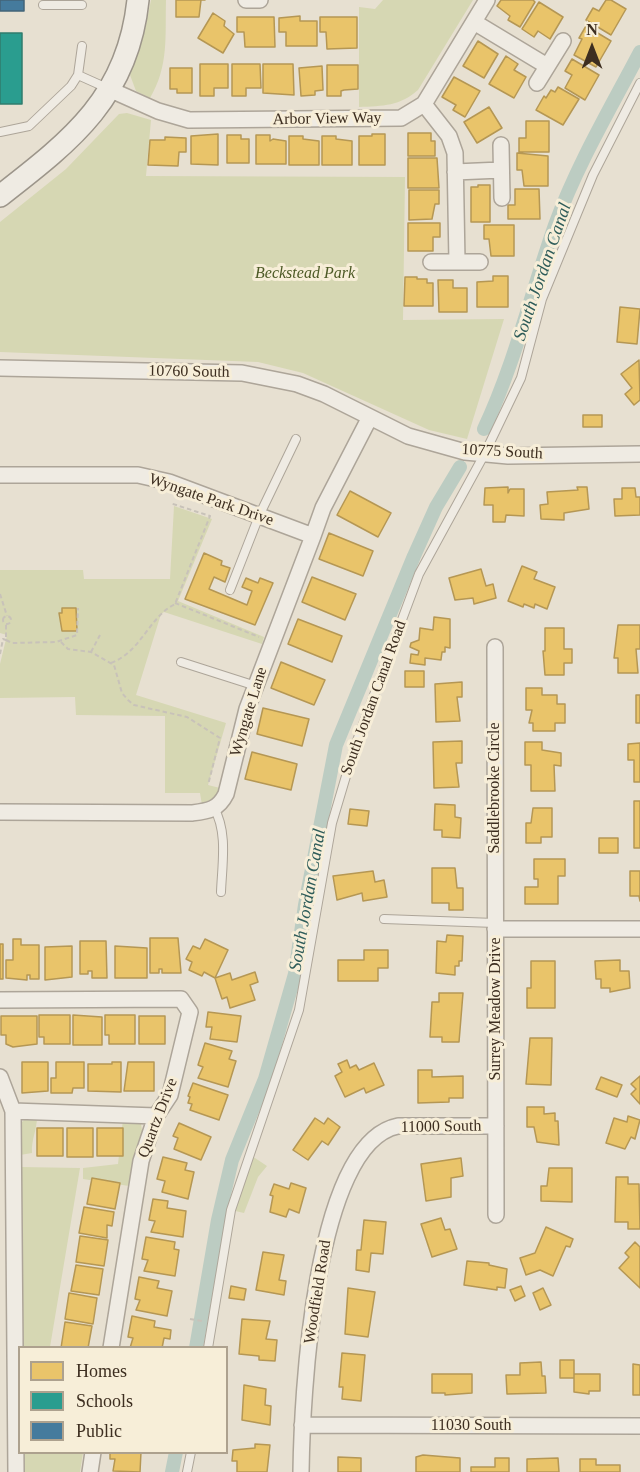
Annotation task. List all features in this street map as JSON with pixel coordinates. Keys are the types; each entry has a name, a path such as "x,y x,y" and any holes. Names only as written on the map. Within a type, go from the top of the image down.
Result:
{"street":[{"path":"0,196 56,152 111,90 132,36 138,0"},
{"path":"246,0 260,0"},
{"path":"458,262 455,153 449,136 424,104 487,0"},
{"path":"474,22 547,66"},
{"path":"537,83 562,41"},
{"name":"Arbor View Way","path":"111,90 158,111 189,120 401,118 424,104"},
{"path":"501,145 502,198"},
{"path":"455,172 501,170"},
{"path":"431,262 480,262"},
{"name":"10760 South","path":"0,368 242,373 297,384 324,394 370,417"},
{"name":"10775 South","path":"370,417 426,443 484,455 640,454"},
{"name":"Wyngate Lane","path":"214,808 220,805 226,794 247,709 323,508 370,417"},
{"name":"Wyngate Park Drive","path":"0,475 138,475 169,482 313,536"},
{"name":"Saddlebrooke Circle","path":"495,647 495,926"},
{"path":"0,812 192,813 214,808"},
{"name":"Surrey Meadow Drive","path":"496,1215 495,926 640,929"},
{"name":"Quartz Drive","path":"0,1000 182,999 190,1012 170,1095 156,1116 141,1161 111,1346"},
{"path":"0,1077 13,1111 7,1358 16,1472"},
{"path":"13,1111 156,1116"},
{"name":"11000 South","path":"386,1129 398,1126 496,1126"},
{"name":"Woodfield Road","path":"301,1472 302,1425 312,1321 332,1216 356,1162 373,1139 386,1129"},
{"name":"11030 South","path":"302,1425 640,1426"},
{"path":"90,1472 93,1454"}],"lane":[{"path":"43,5 82,5"},
{"path":"0,132 29,126 78,75 82,46"},
{"path":"78,75 111,90"},
{"name":"South Jordan Canal Road","path":"208,1346 231,1210 299,1010 332,823 355,746 419,574 484,455 521,378 542,299 593,175 640,83"},
{"path":"230,590 259,516 296,439"},
{"path":"181,662 256,686"},
{"path":"214,808 220,820 222,834 221,892"},
{"path":"384,919 495,926"},
{"path":"187,1472 190,1454"}],"path":[{"path":"110,663 123,657 136,646 159,612 175,603 210,516 170,503"},
{"path":"0,594 7,616 11,621"},
{"path":"175,603 261,638"},
{"path":"0,654 3,639 16,644 61,642 77,635 78,608"},
{"path":"6,640 6,625 1,620 7,616"},
{"path":"6,625 11,621 17,621"},
{"path":"91,652 100,635"},
{"path":"61,642 73,651 91,652 114,665 122,693 135,705 187,717 220,738 208,785"}],"green space":[{"path":"151,0 166,0 166,26 163,62 150,98 136,91 130,75 146,25"},
{"path":"383,0 473,0 418,90 398,102 359,107 359,7 375,9"},
{"name":"Beckstead Park","path":"127,113 151,120 146,176 405,177 403,320 504,319 467,439 429,430 303,373 258,362 0,352 0,222 66,169 119,114"},
{"path":"174,506 212,519 178,601 264,637 262,644 164,612 161,614 136,695 226,723 208,785 220,788 219,794 202,805 200,793 165,793 165,716 76,715 75,697 0,698 0,664 7,635 0,633 0,570 83,570 84,579 170,579"},
{"path":"37,1117 32,1153 20,1155 18,1126 26,1118"},
{"path":"123,1119 134,1120 141,1124 143,1137 129,1186 83,1179 83,1168 118,1164"},
{"path":"249,1154 267,1166 258,1177 244,1213 231,1210"},
{"path":"21,1167 80,1168 50,1346 22,1346"},
{"path":"21,1454 83,1454 80,1472 21,1472"}],"building: Homes":[{"path":"176,0 201,0 199,17 176,17"},
{"path":"501,0 533,0 535,2 520,27 508,20 510,16 497,6"},
{"path":"606,0 611,0 626,9 611,35 586,20 593,8 599,11"},
{"path":"539,2 563,17 550,39 538,31 534,37 522,29"},
{"path":"213,13 225,21 224,26 234,34 223,53 198,38"},
{"path":"300,16 300,21 317,21 317,46 286,46 286,32 279,32 279,18"},
{"path":"237,17 274,17 275,47 245,47 244,32 237,32"},
{"path":"320,17 357,17 357,48 327,49 326,32 320,32"},
{"path":"586,26 611,41 596,67 574,55 582,39 579,38"},
{"path":"478,41 498,54 484,78 463,66"},
{"path":"506,56 518,64 514,70 526,77 514,98 489,84"},
{"path":"572,59 599,75 585,100 565,88 572,75 565,71"},
{"path":"200,64 228,64 228,88 214,88 214,96 200,96"},
{"path":"232,64 260,64 261,88 246,88 246,96 232,96"},
{"path":"263,64 293,64 294,95 263,93"},
{"path":"327,65 358,65 358,89 341,91 341,96 327,96"},
{"path":"322,66 323,90 315,91 315,95 301,96 299,68"},
{"path":"170,68 192,68 192,93 177,93 177,89 170,89"},
{"path":"454,77 480,91 465,117 453,110 456,105 442,97"},
{"path":"558,87 579,99 563,125 536,110 544,96 546,98 551,90 555,92"},
{"path":"489,107 502,128 477,143 464,122"},
{"path":"526,121 549,121 549,152 519,152 519,138 526,138"},
{"path":"408,133 431,133 431,141 435,141 435,156 408,156"},
{"path":"218,134 218,165 191,164 191,136"},
{"path":"372,134 385,134 385,165 359,165 359,136 372,136"},
{"path":"227,135 241,135 241,139 249,139 249,163 227,163"},
{"path":"256,135 270,135 270,141 273,139 286,141 286,164 256,164"},
{"path":"289,136 303,136 303,139 319,141 319,165 289,165"},
{"path":"322,136 336,136 336,139 352,141 352,165 322,165"},
{"path":"165,137 186,138 186,152 179,152 178,166 148,165 150,140 165,140"},
{"path":"517,153 548,156 548,186 524,186 522,170 517,170"},
{"path":"408,158 437,158 439,188 408,188"},
{"path":"478,185 490,185 490,222 471,222 471,187 478,187"},
{"path":"515,189 539,189 540,219 508,219 508,205 515,205"},
{"path":"409,190 439,190 439,204 435,204 432,219 409,220"},
{"path":"408,223 440,223 440,237 433,237 433,251 408,251"},
{"path":"484,225 514,225 514,256 491,256 489,239 484,239"},
{"path":"493,276 508,276 508,307 477,307 477,282 493,281"},
{"path":"405,277 427,279 427,283 433,283 433,306 404,306"},
{"path":"438,280 453,280 453,288 467,288 467,312 439,312"},
{"path":"620,307 640,309 637,344 617,342"},
{"path":"639,360 640,400 634,405 625,394 632,388 621,374"},
{"path":"583,415 602,415 602,427 583,427"},
{"path":"508,487 508,493 510,489 524,489 524,516 506,515 505,522 493,522 493,505 484,505 485,488"},
{"path":"577,487 587,487 589,509 564,513 564,520 541,519 540,505 548,504 547,492 578,490"},
{"path":"622,488 635,488 636,497 640,497 640,515 615,516 614,499 622,499"},
{"path":"350,491 391,513 378,537 337,515"},
{"path":"329,533 373,551 363,576 319,559"},
{"path":"204,553 222,561 221,565 230,568 225,582 214,577 209,589 247,605 252,591 242,587 246,578 258,583 260,578 273,583 255,625 185,599"},
{"path":"522,566 537,572 534,579 555,587 547,609 535,604 534,608 524,604 523,607 508,601"},
{"path":"481,569 486,586 493,584 496,598 474,604 473,598 455,600 449,578"},
{"path":"312,577 356,594 345,620 302,602"},
{"path":"62,608 76,608 77,631 62,631 59,613 62,613"},
{"path":"434,617 450,619 450,648 445,647 441,660 425,658 425,665 410,663 411,654 418,655 419,651 410,647 411,643 419,640 420,628 433,630"},
{"path":"298,619 342,636 332,662 288,644"},
{"path":"618,625 640,625 640,649 636,649 638,673 618,673 618,658 614,658"},
{"path":"545,628 564,628 564,649 572,649 572,663 564,663 564,675 545,675 543,651 545,651"},
{"path":"281,662 325,680 314,705 271,688"},
{"path":"405,671 424,671 424,687 405,687"},
{"path":"462,682 462,697 457,697 460,721 436,722 435,684"},
{"path":"526,688 542,688 542,695 557,695 557,704 565,704 565,723 555,723 555,731 533,731 533,723 529,723 532,710 526,710"},
{"path":"636,695 640,695 640,723 636,723"},
{"path":"263,708 309,719 302,746 257,734"},
{"path":"462,741 462,763 456,763 459,787 434,788 433,742"},
{"path":"525,742 542,742 542,750 561,753 561,766 554,765 555,791 531,791 531,765 525,765"},
{"path":"640,743 640,782 634,782 634,760 628,760 628,744"},
{"path":"252,752 297,764 291,790 245,779"},
{"path":"634,801 640,801 640,848 634,848"},
{"path":"435,804 455,805 455,817 461,818 460,838 442,837 442,830 434,830"},
{"path":"533,808 552,808 552,837 541,837 541,843 526,843 526,823 531,823"},
{"path":"350,809 369,811 367,826 348,824"},
{"path":"599,838 618,838 618,853 599,853"},
{"path":"534,859 565,859 565,876 558,876 558,904 525,904 525,887 538,887 538,879 534,879"},
{"path":"432,868 455,868 457,888 463,888 463,910 449,910 449,903 432,903"},
{"path":"373,871 375,882 384,880 387,897 363,901 362,893 337,900 333,876"},
{"path":"630,871 640,871 640,901 639,896 630,896"},
{"path":"447,935 463,936 462,961 459,961 459,966 455,966 455,975 436,973 437,941 446,942"},
{"path":"150,938 178,938 181,973 162,973 162,969 159,969 159,973 150,973"},
{"path":"13,939 21,939 21,945 39,945 39,979 30,979 30,975 27,975 27,980 6,978 6,960 13,960"},
{"path":"205,939 228,950 215,978 204,972 202,976 189,970 192,962 186,959 193,946 200,949"},
{"path":"80,941 106,941 107,978 92,978 92,971 88,971 88,974 80,974"},
{"path":"0,944 3,944 3,979 0,979"},
{"path":"72,946 72,977 45,980 45,947"},
{"path":"115,946 147,948 147,978 115,978"},
{"path":"364,950 388,950 388,968 378,968 378,981 338,981 338,960 364,960"},
{"path":"620,960 620,971 629,971 630,988 610,992 610,988 601,988 601,979 596,979 595,961"},
{"path":"531,961 555,961 555,1008 527,1008 527,988 531,988"},
{"path":"255,972 258,982 250,985 255,1000 230,1008 227,997 222,999 215,978 230,973 232,980"},
{"path":"439,993 463,993 459,1042 442,1042 442,1037 430,1037 432,1002 439,1002"},
{"path":"208,1012 241,1016 237,1042 210,1039 212,1027 206,1027"},
{"path":"39,1015 70,1015 70,1044 44,1044 44,1037 39,1037"},
{"path":"73,1015 102,1017 102,1045 73,1045"},
{"path":"105,1015 135,1015 135,1044 109,1044 109,1035 105,1035"},
{"path":"1,1016 37,1016 37,1044 13,1047 6,1044 6,1035 1,1035"},
{"path":"139,1016 165,1016 165,1044 139,1044"},
{"path":"530,1038 552,1038 551,1085 526,1084"},
{"path":"205,1043 232,1051 229,1059 236,1061 228,1087 198,1078 203,1067 198,1065"},
{"path":"347,1060 350,1068 356,1065 359,1070 374,1063 384,1085 366,1093 364,1088 345,1097 335,1076 342,1072 338,1064"},
{"path":"22,1062 48,1062 48,1091 22,1093"},
{"path":"56,1062 84,1062 84,1088 73,1088 72,1093 51,1093 51,1078 56,1078"},
{"path":"112,1062 121,1062 121,1092 88,1091 88,1064 112,1064"},
{"path":"128,1062 154,1062 154,1091 124,1091"},
{"path":"418,1070 432,1070 432,1077 463,1076 463,1098 449,1098 449,1102 418,1103"},
{"path":"640,1076 640,1104 631,1094 636,1089 631,1084"},
{"path":"601,1077 622,1085 617,1097 596,1089"},
{"path":"193,1083 228,1095 219,1120 190,1110 192,1104 188,1103 190,1097 188,1096"},
{"path":"527,1107 544,1107 544,1114 555,1113 555,1121 558,1121 559,1145 537,1142 534,1127 527,1127"},
{"path":"628,1116 640,1120 635,1139 631,1137 625,1149 606,1143 614,1118 627,1122"},
{"path":"315,1118 324,1124 328,1118 340,1127 328,1145 322,1141 308,1160 293,1150"},
{"path":"179,1123 211,1137 201,1160 174,1149 178,1138 173,1136"},
{"path":"37,1128 63,1128 63,1156 37,1156"},
{"path":"67,1128 93,1128 93,1157 67,1157"},
{"path":"97,1128 123,1128 123,1156 97,1156"},
{"path":"163,1157 187,1163 185,1170 194,1172 188,1199 162,1192 165,1181 157,1179"},
{"path":"461,1158 463,1176 451,1178 451,1197 426,1201 421,1164"},
{"path":"549,1168 572,1168 572,1202 541,1201 541,1186 547,1186"},
{"path":"616,1177 628,1177 628,1184 639,1184 640,1229 628,1229 628,1222 615,1222"},
{"path":"92,1178 120,1183 115,1209 87,1204"},
{"path":"291,1183 306,1188 299,1213 289,1209 286,1217 270,1212 273,1196 270,1195 274,1184 289,1189"},
{"path":"153,1199 168,1201 167,1208 186,1211 183,1237 151,1232 155,1221 149,1220"},
{"path":"84,1207 114,1212 112,1226 107,1225 107,1238 79,1233"},
{"path":"441,1218 445,1230 450,1229 457,1249 432,1257 421,1224"},
{"path":"364,1220 386,1222 383,1254 371,1253 369,1272 356,1270 357,1250 361,1250"},
{"path":"546,1227 573,1239 570,1247 566,1246 553,1276 540,1270 526,1275 520,1258 535,1253"},
{"path":"80,1236 108,1240 104,1266 76,1262"},
{"path":"146,1237 175,1242 174,1249 179,1250 175,1276 144,1271 148,1260 142,1259"},
{"path":"635,1242 640,1247 640,1288 619,1268 629,1257 625,1253"},
{"path":"263,1252 284,1255 279,1280 286,1281 284,1295 256,1290"},
{"path":"467,1261 489,1263 489,1265 507,1269 505,1288 497,1287 497,1290 464,1285"},
{"path":"76,1265 103,1269 99,1295 71,1291"},
{"path":"139,1277 159,1281 157,1288 172,1291 167,1316 136,1310 140,1300 135,1299"},
{"path":"231,1286 246,1289 244,1300 229,1298"},
{"path":"521,1286 525,1296 515,1301 510,1290"},
{"path":"348,1288 375,1292 368,1337 345,1334"},
{"path":"543,1288 551,1305 540,1310 533,1293"},
{"path":"69,1293 97,1298 93,1324 65,1319"},
{"path":"132,1316 155,1321 154,1327 171,1330 170,1339 164,1338 162,1346 131,1346 133,1338 128,1337"},
{"path":"242,1319 270,1321 266,1339 277,1340 275,1361 259,1360 259,1356 239,1354"},
{"path":"65,1322 92,1326 88,1346 61,1346"},
{"path":"342,1353 365,1355 361,1401 342,1399 343,1387 339,1387"},
{"path":"560,1360 574,1360 574,1378 560,1378"},
{"path":"541,1362 546,1393 507,1394 506,1375 520,1375 520,1363"},
{"path":"633,1364 640,1365 640,1395 633,1395"},
{"path":"432,1374 472,1374 472,1393 445,1395 445,1393 432,1393"},
{"path":"574,1374 600,1374 600,1391 589,1391 589,1394 574,1392"},
{"path":"244,1385 266,1389 265,1405 271,1406 270,1425 242,1420"},
{"path":"255,1444 270,1445 267,1472 237,1472 237,1461 232,1461 233,1450 255,1448"},
{"path":"110,1454 141,1454 140,1472 113,1471 115,1459 110,1459"},
{"path":"423,1455 460,1458 460,1472 416,1472 416,1457"},
{"path":"338,1457 361,1458 361,1472 338,1472"},
{"path":"495,1458 509,1458 509,1472 471,1472 471,1467 495,1467"},
{"path":"558,1458 559,1472 527,1472 527,1459"},
{"path":"580,1459 596,1459 596,1465 620,1465 620,1472 580,1472"}],"building: Schools":[{"path":"0,33 22,33 22,104 0,104"}],"building: Public":[{"path":"0,0 24,0 24,11 0,11"}],"waterway":[{"name":"South Jordan Canal","path":"484,429 505,379 546,251 573,181 640,52"},
{"name":"South Jordan Canal","path":"196,1346 218,1220 232,1160 265,1079 295,974 305,905 336,745 414,556 436,507 460,467"},
{"name":"South Jordan Canal","path":"172,1472 176,1454"}]}
